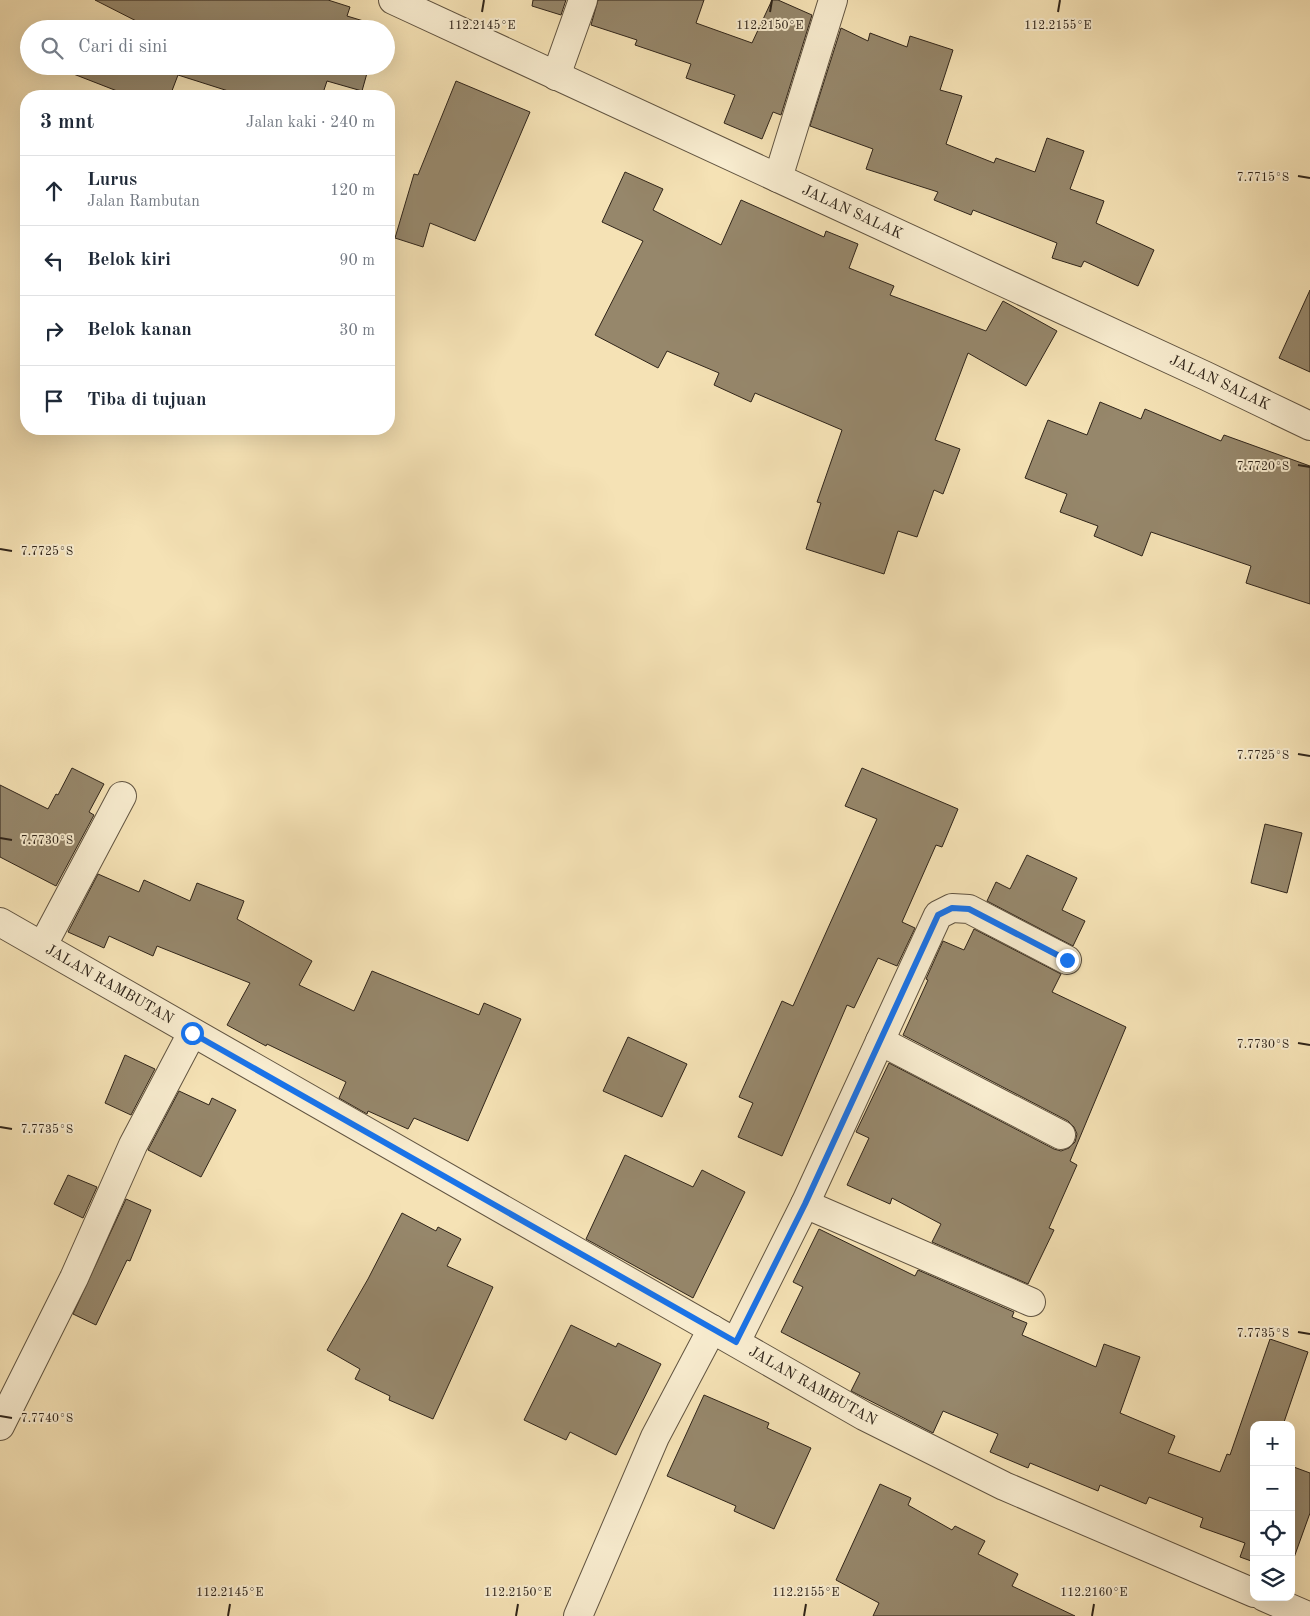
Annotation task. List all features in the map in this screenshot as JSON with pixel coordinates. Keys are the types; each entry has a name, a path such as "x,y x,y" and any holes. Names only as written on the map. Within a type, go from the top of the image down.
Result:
{"street":[{"name":"JALAN SALAK","path":"394,0 1310,426"},
{"path":"556,76 583,0"},
{"path":"778,178 833,0"},
{"path":"43,945 122,796"},
{"path":"736,1342 805,1204 938,915 961,907 969,909 1067,960"},
{"name":"JALAN RAMBUTAN","path":"0,922 864,1416 1004,1486 1250,1591"},
{"path":"0,1426 74,1278 133,1145 192,1033"},
{"path":"880,1041 1061,1135"},
{"path":"805,1204 1031,1302"},
{"path":"578,1616 655,1437 712,1329"},
{"path":"1273,1601 1308,1616"}],"building":[{"path":"95,0 328,0 350,7 347,16 360,20 134,20"},
{"path":"533,0 566,0 561,15 532,6"},
{"path":"598,0 704,0 696,23 752,43 772,0 778,0 812,15 781,115 773,112 762,139 724,123 735,95 686,78 691,64 635,45 637,40 591,25"},
{"path":"841,28 868,41 870,33 907,47 910,36 953,50 940,90 962,96 946,144 994,163 996,158 1035,172 1047,138 1084,151 1070,189 1104,201 1096,223 1154,250 1138,286 1084,261 1081,267 1052,258 1057,243 973,210 971,215 934,200 938,192 866,169 873,149 810,126"},
{"path":"76,75 178,75 172,90 115,90"},
{"path":"178,75 366,75 362,90 327,81 324,90 225,90"},
{"path":"456,81 530,112 475,241 430,223 423,247 395,238 414,174 418,175"},
{"path":"625,172 663,189 653,210 721,245 741,200 824,237 826,231 858,244 849,268 894,286 890,295 986,331 1003,301 1057,331 1026,386 968,353 935,440 960,449 943,494 934,490 917,537 898,531 884,574 806,549 821,503 817,502 842,430 755,393 751,402 714,385 719,373 667,351 658,368 595,335 643,241 602,222"},
{"path":"1310,290 1310,372 1279,358"},
{"path":"1100,402 1141,419 1145,409 1221,441 1224,435 1310,466 1310,604 1246,583 1251,566 1151,532 1142,556 1094,536 1098,526 1060,512 1067,494 1025,478 1048,420 1087,435"},
{"path":"72,768 104,784 89,812 94,815 56,886 0,857 0,785 48,809 56,794 58,795"},
{"path":"862,768 958,809 942,847 936,845 902,922 915,928 897,966 878,958 854,1008 847,1005 782,1156 738,1137 753,1103 739,1097 782,1001 793,1006 877,819 845,806"},
{"path":"1265,824 1302,833 1287,893 1251,883"},
{"path":"1027,855 1077,878 1062,910 1085,921 1073,946 987,901 996,882 1010,889"},
{"path":"98,874 139,892 144,880 190,901 197,883 244,901 237,919 312,961 299,985 354,1011 372,971 479,1015 484,1003 521,1019 468,1141 414,1118 408,1129 368,1111 367,1114 339,1098 346,1082 267,1044 266,1046 227,1025 250,983 157,946 153,956 109,936 104,948 68,932"},
{"path":"974,929 1061,974 1052,992 1126,1027 1070,1161 1077,1165 1049,1228 1054,1230 1028,1284 932,1242 941,1224 892,1198 890,1204 847,1185 869,1138 856,1132 889,1063 1054,1149 1061,1151 1069,1148 1075,1142 1077,1134 1074,1127 1068,1121 903,1035 943,941 964,950"},
{"path":"628,1037 687,1064 662,1117 603,1091"},
{"path":"125,1055 155,1069 131,1115 105,1103"},
{"path":"179,1091 209,1105 212,1098 236,1110 201,1177 148,1150"},
{"path":"625,1155 693,1187 702,1170 745,1192 693,1298 586,1239"},
{"path":"68,1175 97,1187 83,1218 54,1204"},
{"path":"126,1199 151,1210 130,1261 127,1260 96,1325 73,1314"},
{"path":"402,1213 436,1231 438,1227 461,1239 447,1266 493,1287 433,1419 389,1400 390,1396 355,1379 360,1369 327,1350 368,1279"},
{"path":"819,1229 915,1276 918,1270 1014,1312 1012,1317 1027,1323 1022,1335 1096,1367 1104,1344 1140,1357 1120,1413 1175,1436 1168,1453 1220,1472 1227,1454 1230,1455 1270,1339 1308,1352 1284,1421 1250,1421 1250,1561 1240,1557 1245,1543 1200,1527 1203,1518 1149,1497 1146,1504 1100,1485 1098,1491 1030,1463 1028,1468 990,1452 998,1434 943,1411 933,1433 851,1391 860,1373 781,1332 803,1287 793,1282"},
{"path":"571,1325 616,1347 618,1343 661,1364 616,1455 570,1432 566,1440 524,1420"},
{"path":"704,1395 769,1423 767,1428 811,1448 774,1529 734,1511 736,1506 667,1476"},
{"path":"1295,1467 1310,1473 1310,1513 1295,1555"},
{"path":"880,1484 911,1498 908,1505 952,1530 955,1526 985,1541 978,1554 1018,1574 1012,1586 1075,1616 873,1616 879,1603 836,1580"}],"route":[{"path":"192,1033 736,1342 805,1204 938,915 952,908 961,907 969,909 1067,960"}]}
